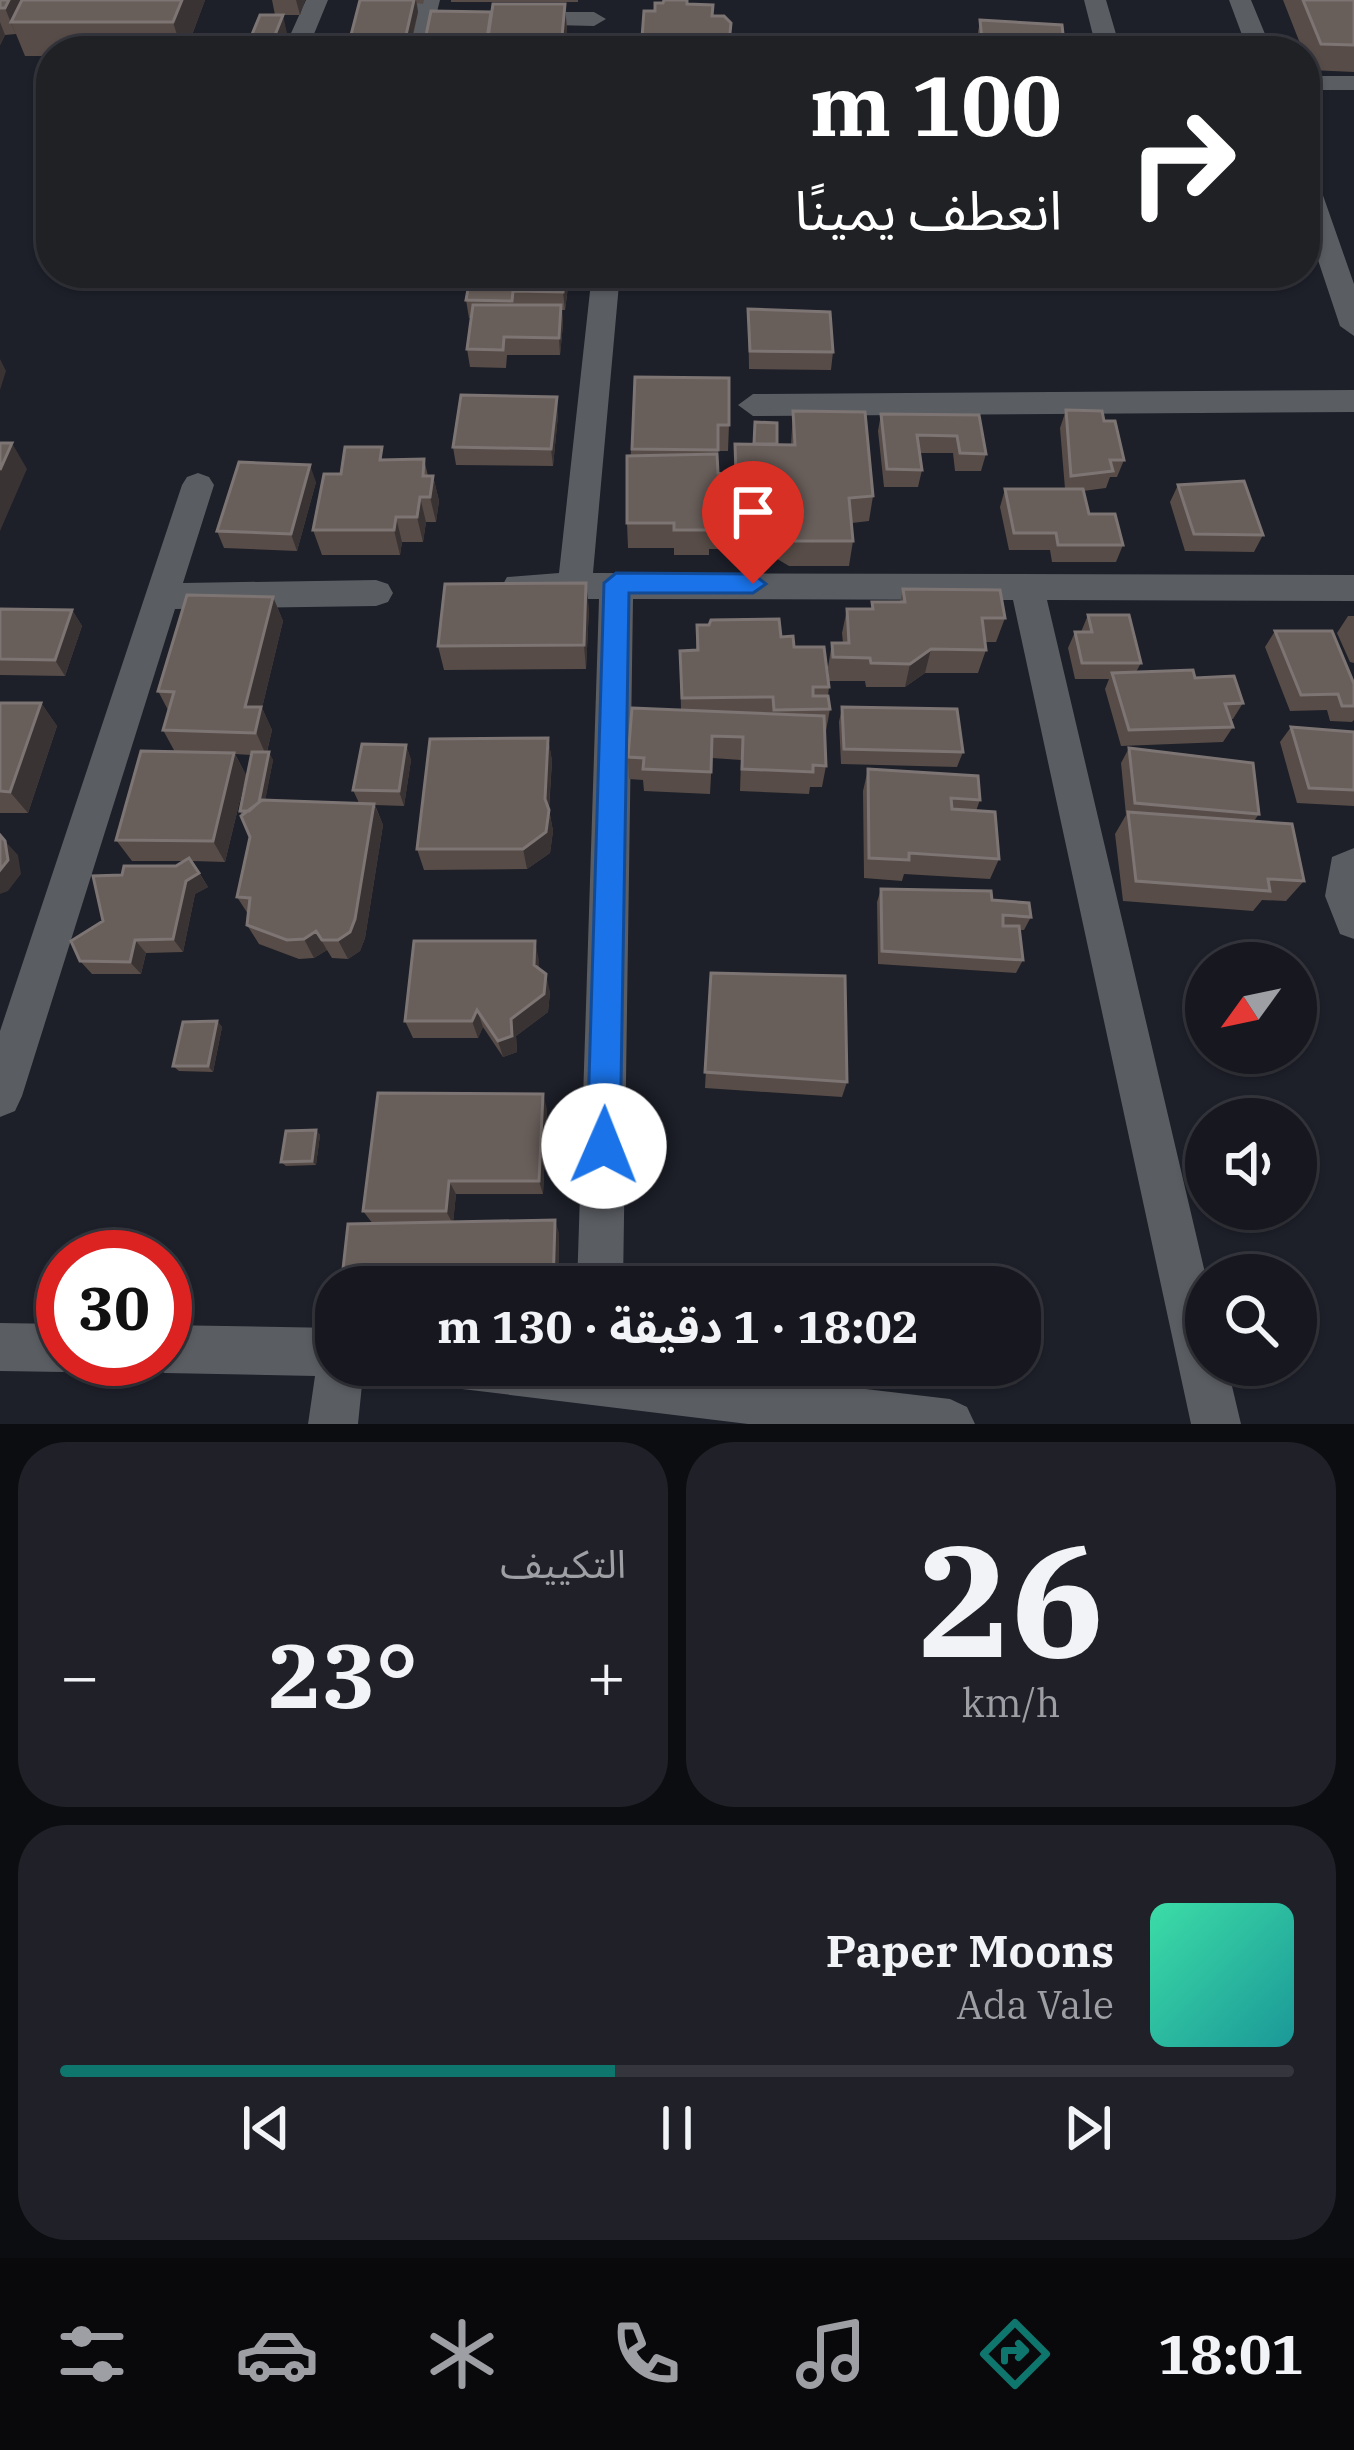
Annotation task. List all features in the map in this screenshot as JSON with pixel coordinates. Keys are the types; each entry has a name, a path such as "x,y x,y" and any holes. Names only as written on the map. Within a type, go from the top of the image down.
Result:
{"street":[{"path":"301,36 317,0"},
{"path":"420,36 428,0"},
{"path":"1095,0 1105,36"},
{"path":"1240,0 1254,36"},
{"path":"486,20 596,10"},
{"path":"1320,83 1354,83"},
{"path":"1320,251 1354,326"},
{"path":"575,583 604,288"},
{"path":"753,405 1354,400"},
{"path":"0,1096 198,484"},
{"path":"600,1266 616,583"},
{"path":"486,587 616,583 1354,588"},
{"path":"1026,584 1216,1424"},
{"path":"162,596 376,593"},
{"path":"1354,865 1346,869 1345,896 1354,921"},
{"path":"0,1347 36,1348"},
{"path":"192,1349 315,1352"},
{"path":"333,1424 338,1386"},
{"path":"693,1386 950,1424"}],"building":[{"path":"22,0 182,0 173,22 11,22"},
{"path":"360,0 414,0 406,35 351,35"},
{"path":"687,0 687,4 713,5 712,16 724,16 731,23 730,33 736,36 642,36 644,11 655,11 655,3"},
{"path":"1303,0 1354,0 1354,45 1321,44"},
{"path":"493,4 565,4 562,36 488,36"},
{"path":"431,11 491,12 487,36 426,36"},
{"path":"260,15 283,15 275,36 251,36"},
{"path":"980,20 1062,25 1063,34 1060,36 982,36"},
{"path":"468,288 564,288 563,292 513,291 512,301 466,300"},
{"path":"473,305 561,305 559,338 504,337 503,350 467,349"},
{"path":"748,309 830,312 833,352 750,351"},
{"path":"635,377 729,378 729,425 718,425 718,450 632,449"},
{"path":"461,395 557,397 551,449 453,447"},
{"path":"1066,410 1102,411 1104,421 1115,421 1124,460 1110,460 1113,471 1071,476"},
{"path":"793,411 865,412 873,496 849,498 853,541 791,541 776,532 774,473 736,473 735,444 795,445"},
{"path":"881,414 979,415 986,454 960,453 957,436 917,435 922,470 887,469"},
{"path":"755,422 777,423 777,444 754,444"},
{"path":"0,443 12,443 0,470"},
{"path":"345,447 382,447 380,460 424,459 423,476 433,476 430,497 420,497 417,517 396,517 394,530 313,530 324,474 341,474"},
{"path":"717,454 718,473 725,475 728,524 709,524 709,530 674,530 674,523 627,523 627,456"},
{"path":"239,462 310,465 291,534 217,531"},
{"path":"1244,481 1263,535 1194,534 1178,485"},
{"path":"1005,489 1083,489 1089,514 1115,514 1123,545 1058,545 1056,533 1014,533"},
{"path":"586,583 584,645 438,646 445,584"},
{"path":"903,589 1000,590 1005,618 982,618 986,650 931,649 910,664 833,657 832,643 849,643 847,609 873,609 872,602 905,602"},
{"path":"187,595 273,597 245,707 261,707 255,733 163,730 174,692 158,691"},
{"path":"0,609 72,610 55,660 0,659"},
{"path":"1088,615 1129,615 1141,663 1082,663 1075,632 1092,632"},
{"path":"779,619 781,637 793,636 794,647 824,647 829,687 813,687 813,696 828,696 830,709 774,710 773,697 682,698 680,651 698,650 697,625 709,625 711,620"},
{"path":"1275,631 1332,631 1354,684 1354,706 1342,706 1338,694 1301,695"},
{"path":"1193,670 1195,678 1234,676 1243,703 1225,704 1233,727 1129,730 1112,673"},
{"path":"0,703 41,703 10,792 0,791"},
{"path":"842,707 957,709 963,752 844,749"},
{"path":"632,708 824,716 826,766 813,765 813,772 742,769 743,737 712,736 711,772 643,769 644,758 628,757"},
{"path":"1291,727 1354,732 1354,790 1309,788"},
{"path":"548,738 546,832 523,849 417,849 430,739"},
{"path":"362,744 406,745 399,791 353,790"},
{"path":"1129,748 1253,763 1259,814 1135,803"},
{"path":"141,751 234,753 213,841 116,840"},
{"path":"252,752 269,752 259,802 249,811 240,811"},
{"path":"868,769 978,776 980,800 951,798 952,809 995,812 999,859 909,853 909,860 869,858"},
{"path":"262,800 374,804 355,919 350,932 338,940 322,940 316,931 304,939 287,940 247,925 250,898 237,897 250,837 241,816"},
{"path":"1128,812 1292,824 1304,881 1268,879 1270,891 1136,881"},
{"path":"0,835 8,860 0,870"},
{"path":"189,858 199,873 186,881 173,939 135,940 130,962 80,961 71,941 103,921 93,876 122,875 124,866 176,866"},
{"path":"881,889 991,891 992,900 1029,903 1031,917 1003,915 1003,926 1019,926 1023,960 882,951"},
{"path":"414,941 535,941 534,965 546,974 544,994 511,1019 512,1036 498,1041 477,1010 472,1021 405,1021"},
{"path":"711,973 845,976 847,1082 705,1072"},
{"path":"217,1021 208,1066 173,1066 183,1022"},
{"path":"378,1093 543,1094 539,1181 449,1181 446,1211 363,1211"},
{"path":"316,1130 312,1161 281,1162 286,1131"},
{"path":"555,1220 554,1266 343,1266 348,1224"}],"route":[{"path":"604,1146 616,583 753,584"}]}
